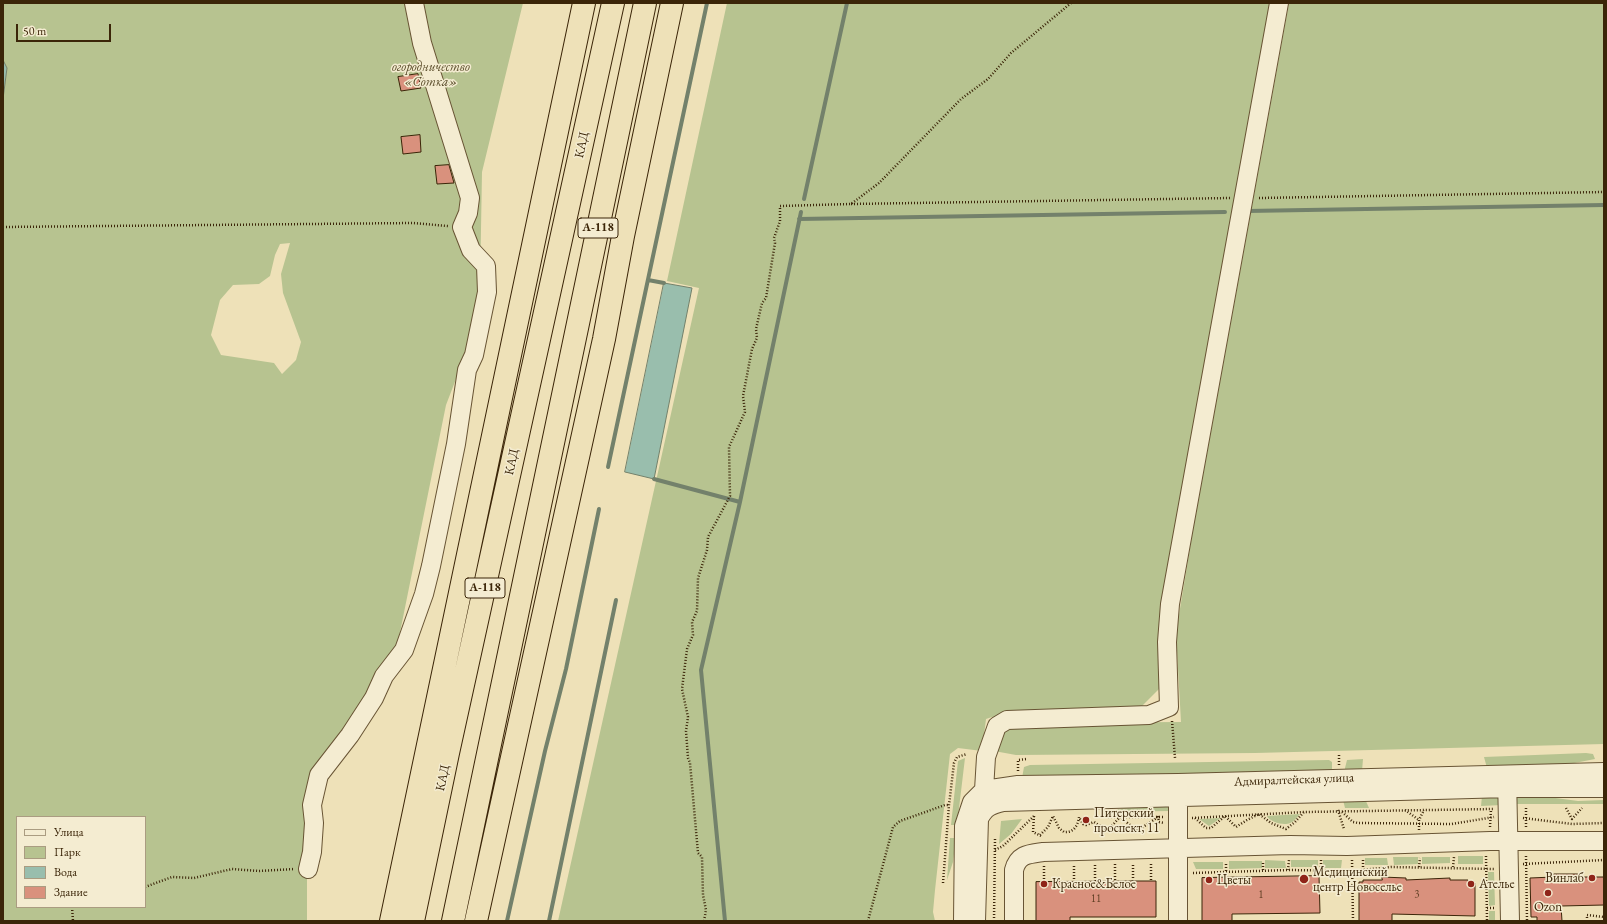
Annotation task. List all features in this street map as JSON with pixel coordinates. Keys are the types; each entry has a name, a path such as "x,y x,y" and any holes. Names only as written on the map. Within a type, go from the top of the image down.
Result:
{"highway":[{"path":"391,921 584,3"},
{"name":"КАД","path":"414,921 448,753 613,3"},
{"name":"А-118","path":"453,921 645,3"},
{"path":"476,921 604,339 623,236 672,3"},
{"path":"552,453 623,236"},
{"path":"398,921 448,753"}],"street":[{"path":"308,869 312,852 314,823 312,805 320,775 350,735 374,698 384,676 404,650 424,594 456,444 467,370 474,355 487,292 486,266 471,250 462,227 468,214 470,198 422,44 414,3"},
{"path":"976,921 978,828 987,798 986,757 997,726 1007,720 1149,715 1169,707 1167,642 1170,604 1279,3"},
{"name":"Адмиралтейская улица","path":"987,798 1018,785 1178,790 1508,782 1604,772"},
{"path":"1504,915 1517,865 1509,842 1514,816 1508,782"},
{"name":"Адмиралтейская улица","path":"1508,782 1604,788"},
{"path":"1178,790 1178,921"},
{"path":"963,921 964,826 972,802 987,798"},
{"path":"1014,921 1014,870 1016,862 1021,857 1058,851 1604,840"}],"path":[{"path":"704,921 706,910 703,895 702,857 698,853 686,731 688,717 682,689 687,649 693,635 692,622 697,611 700,569 707,550 708,537 730,496 730,447 745,412 743,396 752,349 757,338 756,330 762,303 766,298 775,244 774,238 780,221 780,206 851,204 878,183 961,99 988,79 1011,53 1070,3"},
{"path":"3,227 406,223 434,225"},
{"path":"1173,729 1175,758"},
{"path":"943,883 954,762 957,756 968,754"},
{"path":"1018,760 1027,759"},
{"path":"868,921 893,827 900,822 945,805 949,805"},
{"path":"1339,805 1344,829"},
{"path":"1340,811 1353,822 1358,823 1452,824 1490,817 1514,816 1526,808"},
{"path":"1566,808 1572,819 1582,808"},
{"path":"1490,822 1491,809"},
{"path":"1225,816 1211,828 1206,828 1195,818 1225,816 1259,814 1305,812 1491,809 1514,816 1572,824 1604,823"},
{"path":"1405,810 1418,820 1419,824"},
{"path":"1418,820 1424,810"},
{"path":"1259,814 1271,823 1286,829 1305,812"},
{"path":"1225,816 1236,827 1259,814"},
{"path":"995,850 1002,846 1034,815 1033,832 1040,835 1048,827 1053,816 1059,828 1067,833 1078,824 1079,816 1083,824 1094,822 1107,830 1110,829 1120,817"},
{"path":"1108,817 1166,816"},
{"path":"1120,817 1135,829 1140,829 1158,817"},
{"path":"1158,817 1159,822 1163,822"},
{"path":"994,921 995,839"},
{"path":"1526,849 1517,865 1527,921"},
{"path":"1486,851 1487,921"},
{"path":"1453,867 1455,852"},
{"path":"1419,867 1420,854"},
{"path":"1363,856 1363,870"},
{"path":"1351,857 1354,921"},
{"path":"1263,870 1264,858"},
{"path":"1288,870 1289,858"},
{"path":"1321,858 1321,872"},
{"path":"1151,859 1151,881"},
{"path":"1226,859 1226,871"},
{"path":"1114,860 1115,881"},
{"path":"1133,860 1133,881"},
{"path":"1517,865 1604,860"},
{"path":"1044,861 1044,882"},
{"path":"1074,861 1074,882"},
{"path":"1095,861 1095,882"},
{"path":"1391,861 1391,866"},
{"path":"1193,873 1263,870 1321,872 1352,871 1391,866 1487,868"},
{"path":"146,887 172,877 194,878 232,869 260,871 278,868 308,869"},
{"path":"72,908 73,921"},
{"path":"1487,908 1504,915"},
{"path":"1587,921 1587,916 1604,917"}],"green space":[{"name":"огородничество «Сотка»","path":"3,3 523,3 482,172 480,286 466,353 446,405 396,652 307,794 307,921 3,921 3,99 7,68 3,60","holes":["290,243 281,274 283,293 301,342 296,360 282,374 274,363 221,355 211,335 220,300 233,285 259,284 270,276 275,255 280,244"]},
{"path":"727,3 1277,3 1163,685 1136,712 992,717 986,719 982,751 958,748 950,754 933,912 935,921 558,921 699,288 667,281"},
{"path":"1289,3 1604,3 1604,744 1255,753 1016,755 994,751 1000,738 1009,726 1035,723 1181,722 1176,633 1192,536"},
{"path":"1593,754 1595,759 1559,766 1487,768 1484,757"},
{"path":"965,758 957,825 951,825 958,761"},
{"path":"1363,759 1362,771 1344,772 1347,760"},
{"path":"1329,760 1332,762 1332,771 1022,778 1024,767 1030,765"},
{"path":"1533,795 1578,801 1604,800 1604,804 1515,804 1516,796"},
{"path":"1482,796 1500,796 1502,805 1481,806"},
{"path":"1365,799 1369,808 1345,808 1343,800"},
{"path":"1168,803 1170,806 1169,811 1108,812 1132,806"},
{"path":"1300,814 1295,820 1287,824 1274,822 1267,816"},
{"path":"1221,818 1209,826 1199,819"},
{"path":"1022,819 1011,834 999,844 1001,821"},
{"path":"950,838 956,838 953,862 947,880"},
{"path":"1458,856 1483,856 1483,864 1458,864"},
{"path":"1393,857 1418,857 1418,864 1394,865"},
{"path":"1422,857 1450,857 1450,863 1422,864"},
{"path":"1365,858 1387,858 1388,865 1365,865"},
{"path":"1265,860 1285,861 1286,868 1265,868"},
{"path":"1291,860 1318,860 1318,867 1291,867"},
{"path":"1323,860 1342,860 1341,868 1323,868"},
{"path":"1229,861 1262,861 1262,868 1229,869"},
{"path":"1193,862 1223,862 1223,869 1196,869"},
{"path":"1488,872 1494,872 1495,905 1489,906"},
{"path":"1489,911 1495,911 1495,921 1489,921"}],"water":[{"path":"3,60 7,68 3,99"},
{"path":"664,283 692,288 654,479 625,472"}],"building":[{"path":"418,74 421,88 401,91 398,77"},
{"path":"420,135 421,152 403,154 401,137"},
{"path":"449,165 454,183 437,184 435,166"},
{"path":"1554,874 1578,874 1578,877 1604,877 1604,905 1561,906 1562,921 1537,921 1537,917 1531,917 1530,878 1554,877"},
{"path":"1319,876 1320,913 1232,914 1232,921 1202,921 1202,878"},
{"path":"1382,877 1406,878 1406,880 1450,878 1450,880 1468,880 1468,883 1475,883 1475,916 1392,914 1392,921 1359,921 1359,882 1363,882 1363,880 1382,880"},
{"path":"1156,881 1156,917 1070,917 1070,921 1036,921 1036,882"}],"waterway":[{"path":"608,467 707,3"},
{"path":"804,199 847,3"},
{"path":"1247,211 1604,205"},
{"path":"725,921 701,670 740,502 801,212"},
{"path":"799,219 1225,212"},
{"path":"648,280 664,283"},
{"path":"654,479 740,502"},
{"path":"507,921 545,751 566,669 599,509"},
{"path":"549,921 616,600"}],"place":[{"name":"Питерский проспект, 11","path":"1086,820"},
{"name":"Винлаб","path":"1592,878"},
{"name":"Медицинский центр Новоселье","path":"1304,879"},
{"name":"Цветы","path":"1209,880"},
{"name":"Красное&Белое","path":"1044,884"},
{"name":"Ателье","path":"1471,884"},
{"name":"Ozon","path":"1548,893"}]}
